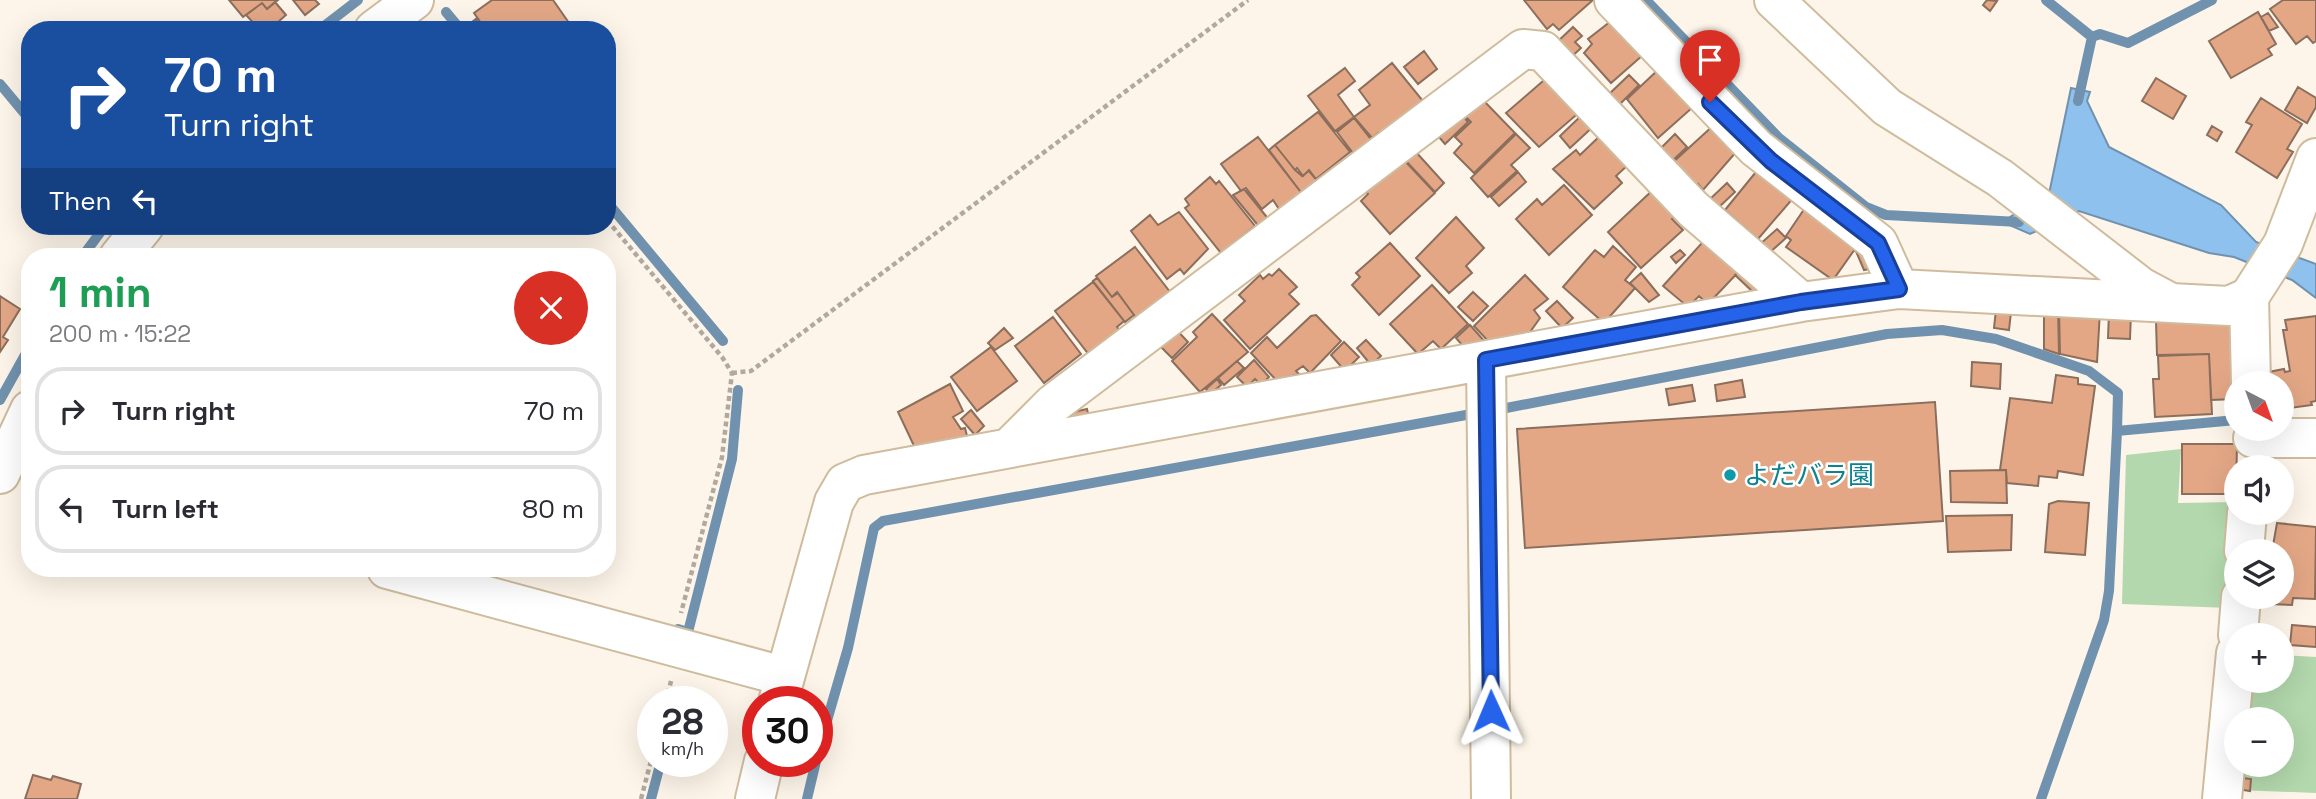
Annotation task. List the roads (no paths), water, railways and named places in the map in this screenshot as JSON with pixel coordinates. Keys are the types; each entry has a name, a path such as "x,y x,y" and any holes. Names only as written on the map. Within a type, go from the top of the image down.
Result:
{"street":[{"path":"386,21 414,0"},
{"path":"1614,0 1756,148 1878,243 1899,289"},
{"path":"1774,0 1887,107 2031,200 2060,226 2141,286 2171,303"},
{"path":"1010,447 1053,404 1523,49 1543,51 1693,209 1801,302"},
{"path":"782,686 834,502 845,483 864,475 1801,302 1899,289 2230,306 2256,288 2283,244 2316,158"},
{"path":"2252,371 2256,288"},
{"path":"1486,360 1491,799"},
{"path":"21,429 0,473 21,479"},
{"path":"2294,439 2316,438"},
{"path":"413,577 771,686"},
{"path":"2222,799 2232,693"},
{"path":"755,799 760,777"}],"water":[{"path":"2071,88 2090,92 2087,101 2109,147 2221,205 2256,242 2316,264 2316,298 2292,280 2234,257 2209,253 2079,211 2030,234 2007,224 2010,217 2049,194"}],"waterway":[{"path":"331,21 358,0"},
{"path":"1646,0 1779,138 1866,207 1886,215 2019,222"},
{"path":"2046,0 2092,37 2078,101"},
{"path":"2092,37 2100,34 2128,43 2212,0"},
{"path":"446,12 454,21"},
{"path":"0,84 21,109"},
{"path":"616,213 723,341"},
{"path":"89,248 98,235"},
{"path":"1496,410 1887,334 1942,330 1996,339 2089,371 2118,393 2117,431 2224,421"},
{"path":"0,400 21,362"},
{"path":"678,629 688,632 732,459 738,390"},
{"path":"833,700 848,648 874,528 883,521 1477,413"},
{"path":"2041,799 2104,620 2109,591 2117,431"},
{"path":"651,799 657,777"},
{"path":"807,799 812,777"}],"place":[{"name":"よだバラ園","path":"1730,475"}]}
